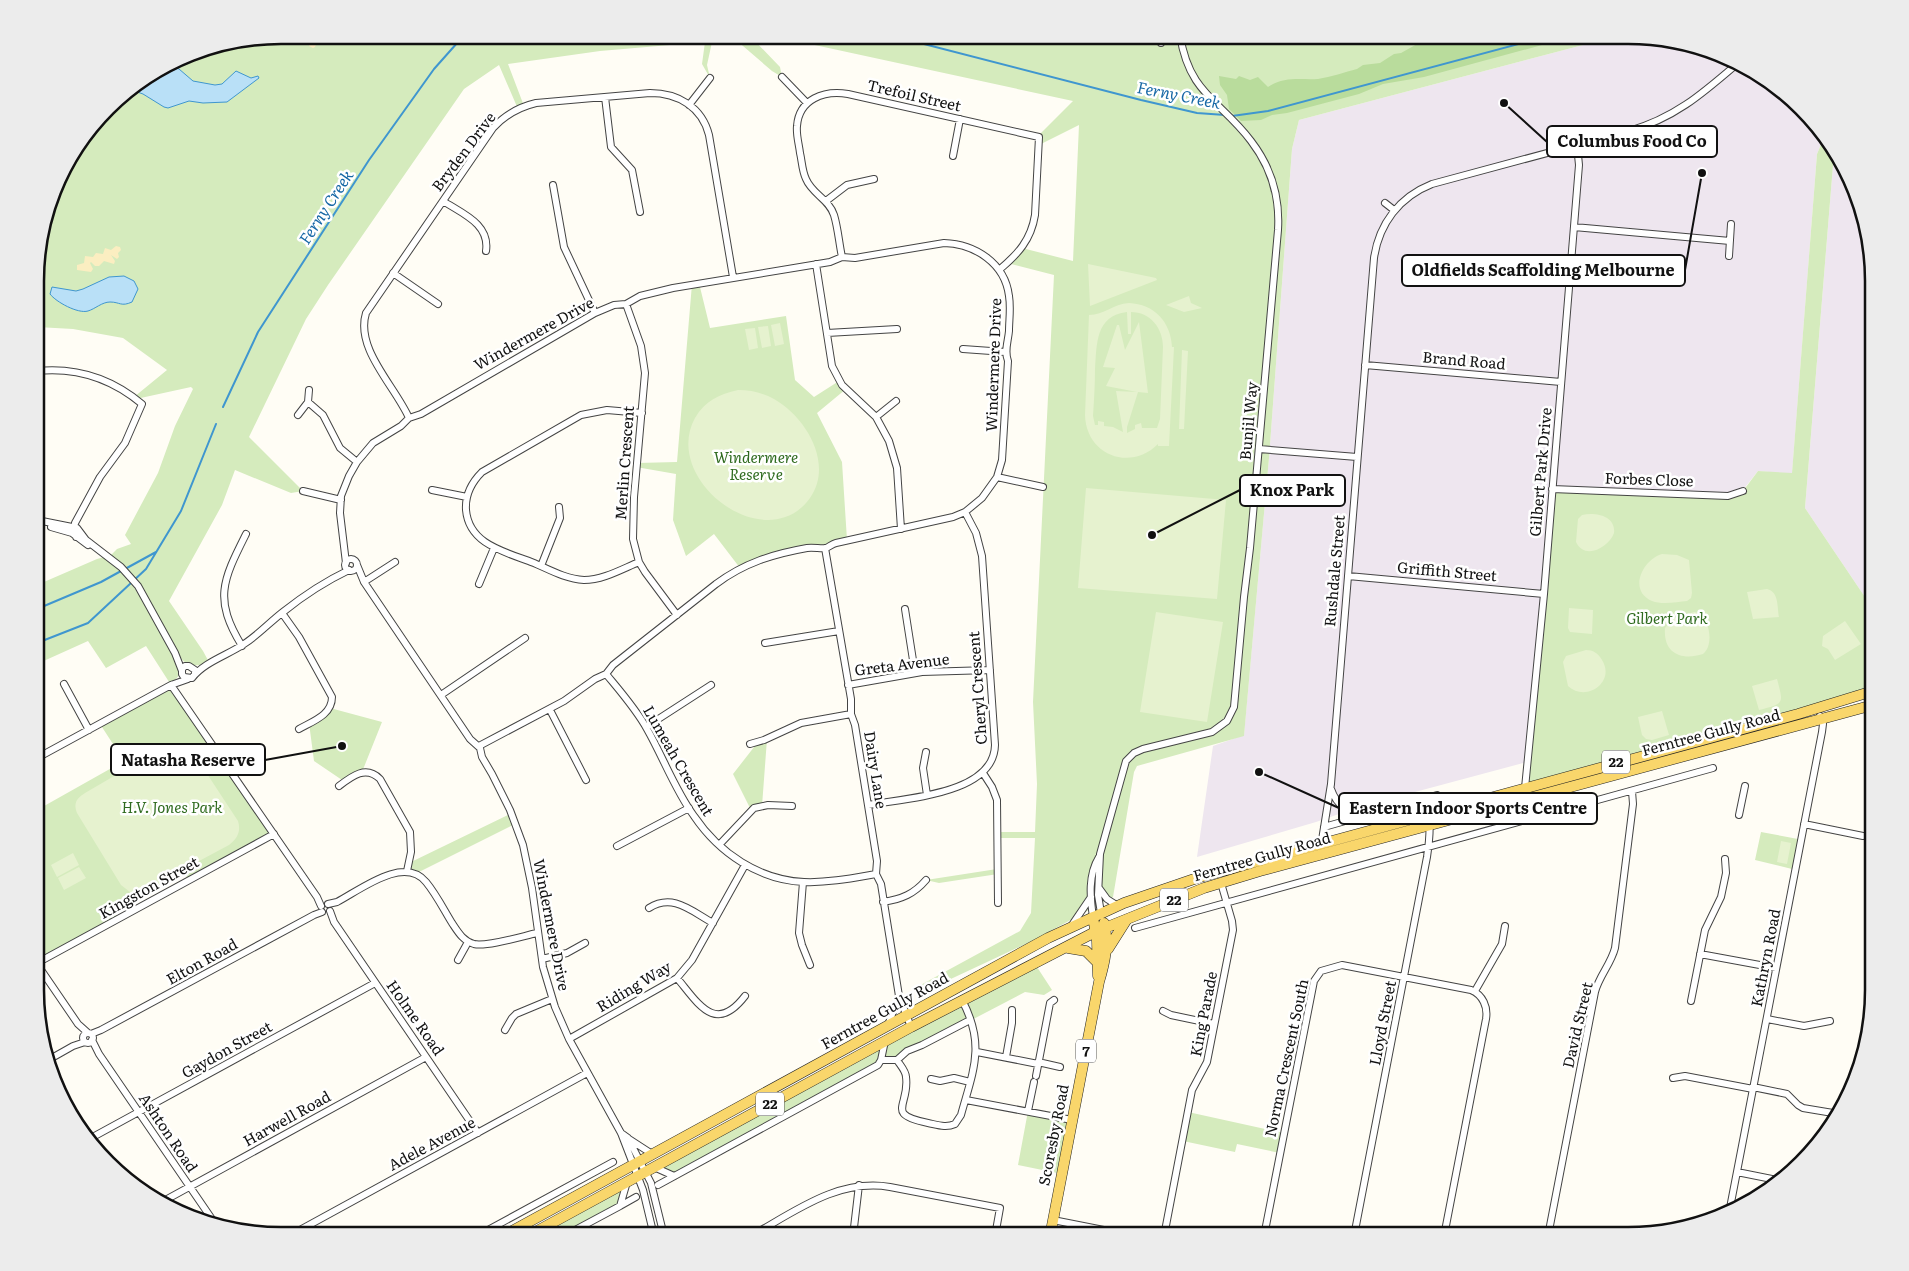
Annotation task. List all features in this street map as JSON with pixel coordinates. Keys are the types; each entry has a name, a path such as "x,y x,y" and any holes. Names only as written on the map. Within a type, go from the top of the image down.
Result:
{"main road":[{"name":"Ferntree Gully Road","path":"547,1227 885,1041 1095,932 1221,883 1325,854 1525,788 1865,694"},
{"name":"Ferntree Gully Road","path":"519,1227 1072,926 1118,906 1200,877 1322,843 1528,799 1865,707"},
{"path":"1708,738 1711,748"},
{"name":"7","path":"1097,915 1105,928"},
{"name":"7","path":"1095,932 1097,915"},
{"path":"1106,952 1128,919"},
{"name":"Scoresby Road","path":"1052,1227 1106,952 1105,928"},
{"name":"Scoresby Road","path":"1095,932 1099,982"},
{"path":"1067,948 1086,951 1097,962"}],"street":[{"name":"Bunjil Way","path":"1097,915 1091,897 1093,873 1123,769 1131,755 1143,749 1212,732 1227,721 1234,707 1259,449 1278,230 1278,210 1274,184 1266,165 1251,140 1201,88 1191,72 1182,44"},
{"name":"Rushdale Street","path":"1325,854 1322,843 1330,788 1375,250 1380,233 1394,210 1408,197 1432,184 1636,129 1666,118 1694,100 1732,68"},
{"path":"782,77 807,102 800,114 797,127 803,171 811,188 826,201 834,215 842,257"},
{"path":"710,78 690,104 703,120 709,135 733,277"},
{"name":"Bryden Drive","path":"409,418 369,349 364,333 364,323 368,309 493,128 509,114 536,103 663,93 690,104"},
{"name":"Trefoil Street","path":"807,102 825,93 838,93 1040,137 1033,226 1021,250 1000,270"},
{"path":"605,97 611,147 632,170 640,212"},
{"path":"953,156 960,119"},
{"name":"Gilbert Park Drive","path":"1528,799 1525,788 1544,594 1574,227 1579,165 1577,145"},
{"path":"826,201 847,185 874,179"},
{"path":"553,185 564,247 594,314"},
{"path":"443,201 481,228 487,238 486,251"},
{"path":"1386,203 1394,210"},
{"path":"1728,256 1731,224"},
{"path":"1574,227 1730,241"},
{"name":"Windermere Drive","path":"364,582 348,567 340,522 341,500 346,481 357,462 374,443 401,426 409,418 421,414 594,314 614,305 626,304 636,297 656,292 833,261 842,257 855,258 936,244 958,244 982,253 1000,270 1010,297 1008,341 1005,352 1008,364 1003,452 997,477 982,498 965,512 947,519 836,543 825,548 814,547 792,551 750,563 728,575 677,614 613,665 606,674 595,679 550,710 479,746"},
{"path":"816,264 832,366 835,375 842,385 876,417 889,441 896,461 902,529"},
{"path":"393,273 438,304"},
{"name":"Merlin Crescent","path":"626,304 644,358 644,387 633,539 639,562 649,579 677,614"},
{"path":"827,333 897,329"},
{"path":"963,350 1005,352"},
{"name":"Brand Road","path":"1365,366 1561,382"},
{"path":"44,371 70,370 96,377 118,386 142,404 125,444 100,477 75,529"},
{"path":"298,415 308,402 310,390"},
{"path":"876,417 896,401"},
{"path":"308,402 323,416 336,443 343,452 357,462"},
{"path":"639,562 604,576 587,580 568,577 494,548 481,540 471,528 467,515 466,497 472,484 482,472 574,417 601,410 642,413"},
{"path":"1259,449 1357,457"},
{"path":"997,477 1043,487"},
{"name":"Forbes Close","path":"1552,489 1728,496 1744,491"},
{"path":"432,490 466,497"},
{"path":"303,491 341,500"},
{"path":"541,566 560,518 559,507"},
{"name":"Cheryl Crescent","path":"965,512 974,527 981,549 990,670 995,750 992,761 983,773"},
{"path":"44,521 75,529 98,550 121,567 143,594 175,654 183,676 188,679"},
{"path":"242,646 228,619 224,605 224,592 229,568 246,534"},
{"name":"Windermere Drive","path":"343,546 356,562 364,582 470,739 479,746 482,758 510,810 523,844 532,883 537,933 552,999 568,1039 637,1163"},
{"path":"479,584 494,548"},
{"name":"Dairy Lane","path":"825,548 852,705 851,714 855,725 877,861 876,874 881,884 899,996 912,1027"},
{"path":"348,560 356,562 355,569 348,567 348,560"},
{"path":"364,582 395,562"},
{"path":"44,754 172,685 192,678 210,664 242,646 282,613 348,567"},
{"name":"Griffith Street","path":"1348,576 1544,594"},
{"path":"905,609 915,673"},
{"path":"282,613 299,637 332,697 331,705 326,713 299,729"},
{"path":"766,643 839,631"},
{"path":"441,695 525,638"},
{"path":"175,654 191,666 195,674"},
{"path":"172,685 185,666 210,664"},
{"name":"Greta Avenue","path":"848,684 915,673 990,670"},
{"name":"Lumeah Crescent","path":"606,674 646,727 689,808 719,846 745,864 772,876 803,882 823,882 876,874"},
{"path":"64,684 89,730"},
{"name":"Holme Road","path":"172,685 478,1133"},
{"path":"646,727 711,685"},
{"name":"Kathryn Road","path":"1731,1204 1823,729 1818,708"},
{"path":"550,710 586,780"},
{"path":"750,744 764,740 801,723 851,714"},
{"path":"926,752 923,768 927,795"},
{"path":"1135,928 1713,768"},
{"path":"339,786 364,772 373,774 380,779 410,832 411,852 407,871 426,882 456,930 468,942 482,944 537,933"},
{"path":"868,805 927,795 961,785 983,773 995,792 997,800 998,903"},
{"path":"1739,815 1745,786"},
{"path":"1330,788 1334,799 1344,809 1366,814"},
{"name":"David Street","path":"1550,1227 1595,992 1615,948 1632,791"},
{"name":"Ferntree Gully Road","path":"1324,827 1436,795"},
{"path":"1418,800 1424,803 1429,819"},
{"path":"719,846 754,808 768,805 792,806"},
{"path":"617,846 689,808"},
{"name":"Lloyd Street","path":"1356,1227 1428,846 1429,819"},
{"path":"1804,824 1863,836"},
{"name":"Kingston Street","path":"44,960 274,834"},
{"name":"Bunjil Way","path":"1097,915 1100,854"},
{"path":"1691,1001 1706,926 1721,896 1726,873 1725,859"},
{"name":"Riding Way","path":"568,1039 677,978 692,960 745,864"},
{"name":"Elton Road","path":"53,1057 387,875 397,871 407,871"},
{"path":"883,902 905,898 918,889 926,880"},
{"path":"803,882 800,933 802,945 810,965"},
{"name":"King Parade","path":"1166,1227 1192,1090 1206,1066 1233,930 1221,883"},
{"path":"1098,887 1107,899 1118,906"},
{"path":"1072,926 1091,897"},
{"path":"649,908 659,902 670,901 712,923"},
{"path":"1475,991 1502,944 1505,926"},
{"path":"458,960 468,942"},
{"path":"542,959 567,953 585,943"},
{"path":"1700,954 1776,968"},
{"name":"Norma Crescent South","path":"1266,1227 1315,977 1325,969 1342,965 1404,977"},
{"name":"Ashton Road","path":"44,974 210,1217"},
{"path":"1404,977 1475,991 1486,1005 1487,1014 1446,1227"},
{"path":"677,978 702,1008 712,1014 724,1013 738,1004 745,996"},
{"name":"Gaydon Street","path":"94,1136 375,983"},
{"name":"Dairy Lane","path":"888,1026 899,996"},
{"path":"505,1030 516,1014 552,999"},
{"path":"897,1060 906,1076 902,1108 904,1114 908,1118 945,1126 953,1125 960,1118 966,1100 977,1052 975,1036 962,1000"},
{"path":"1028,1111 1050,1003 1054,1000"},
{"path":"1006,1057 1012,1023 1012,1010"},
{"path":"1163,1011 1171,1015 1214,1024"},
{"path":"1766,1019 1804,1026 1830,1020"},
{"path":"658,1185 876,1066 881,1060 897,1060 908,1051 970,1020"},
{"name":"Ferntree Gully Road","path":"881,1060 885,1041"},
{"path":"977,1052 1060,1066"},
{"name":"Harwell Road","path":"167,1198 426,1057"},
{"name":"Adele Avenue","path":"305,1227 587,1073"},
{"path":"1673,1078 1685,1076 1787,1094 1803,1108 1831,1113"},
{"path":"931,1079 940,1081 952,1078 970,1082"},
{"path":"966,1100 1072,1120"},
{"name":"Windermere Drive","path":"621,1133 654,1154"},
{"name":"Windermere Drive","path":"628,1138 637,1163"},
{"path":"494,1227 613,1162"},
{"path":"637,1163 646,1172 654,1194 662,1227"},
{"path":"603,1167 620,1172"},
{"path":"646,1172 674,1176"},
{"path":"646,1172 644,1198 652,1227"},
{"path":"1737,1172 1772,1179"},
{"path":"620,1206 627,1182"},
{"path":"854,1227 859,1185"},
{"path":"767,1227 825,1195 859,1185 883,1186 1000,1208 997,1227"},
{"path":"644,1198 654,1194"},
{"path":"581,1227 636,1197"},
{"path":"1053,1220 1088,1227"}],"shaded area":[{"path":"1587,44 1644,44 1675,48 1705,56 1733,68 1773,93 1807,124 1821,144 1817,154 1792,474 1758,471 1527,762 1359,807 1316,822 1197,857 1213,746 1244,735 1269,458 1292,149 1299,120"},
{"path":"1833,161 1853,204 1861,234 1865,265 1865,597 1805,508"}],"green space":[{"path":"265,44 682,44 600,51 508,64 524,106 518,109 499,65 464,89 306,319 249,437 303,491 291,493 235,470 222,505 169,601 210,664 189,666 176,654 180,674 171,685 146,646 106,668 88,641 44,661 44,582 97,559 111,555 117,549 131,544 125,535 158,473 175,426 193,389 191,387 136,399 134,397 167,370 123,338 73,329 44,327 44,265 48,234 56,204 75,162 102,124 124,102 162,75 176,68 204,56 234,48"},
{"path":"705,44 712,44 707,65 710,78 702,64"},
{"path":"741,44 758,44 780,67 782,77 772,71"},
{"path":"810,44 1587,44 1299,120 1292,149 1269,458 1244,736 1137,766 1134,772 1113,897 1032,941 923,992 917,987 1020,931 1031,913 1035,838 997,838 997,832 1035,832 1037,784 1033,702 1054,275 1007,263 1022,248 1073,261 1079,125 1039,145 1038,136 1073,101"},
{"path":"1417,44 1546,44 1424,77 1383,84 1359,94 1287,113 1272,115 1261,120 1241,121 1229,109 1227,95 1220,85 1219,76 1236,79 1239,76 1250,80 1258,77 1268,87 1286,80 1318,79 1357,69 1363,65 1380,63 1394,54 1401,53"},
{"name":"Gilbert Park","path":"1821,144 1833,161 1805,508 1865,597 1865,693 1525,788 1552,489 1728,496 1743,491 1758,471 1792,473 1817,154"},
{"path":"1088,264 1156,278 1157,280 1090,306"},
{"name":"Windermere Reserve","path":"699,283 710,328 786,316 795,380 814,397 839,381 846,389 817,413 842,462 847,540 740,568 714,534 686,556 673,520 676,474 636,467 637,463 677,462 692,284"},
{"path":"1189,296 1191,303 1202,308 1184,312 1166,305"},
{"path":"1123,304 1138,304 1160,316 1165,322 1172,347 1174,347 1169,446 1158,446 1158,444 1147,452 1135,457 1123,458 1111,455 1101,449 1093,440 1087,429 1085,415 1089,315 1094,315","holes":["1127,312 1128,334 1131,334 1131,312 1144,315 1154,322 1158,328 1163,347 1160,419 1157,428 1142,428 1141,423 1135,425 1135,429 1127,433 1127,427 1138,392 1148,393 1139,322 1125,350 1119,325 1117,325 1103,367 1115,368 1106,386 1137,392 1116,391 1123,432 1113,427 1104,426 1104,422 1098,421 1098,425 1095,425 1093,416 1096,350 1103,325 1109,319"]},
{"path":"780,323 784,344 775,346 771,325"},
{"path":"768,326 771,346 762,348 758,327"},
{"path":"755,328 758,348 749,350 745,329"},
{"path":"1182,350 1188,351 1184,429 1179,429"},
{"path":"738,390 766,395 786,407 806,429 813,442 818,456 819,471 817,485 810,498 791,515 769,520 745,516 723,504 705,487 692,465 688,442 695,418 703,407 713,399"},
{"path":"1086,488 1226,500 1217,599 1078,588"},
{"path":"1582,515 1604,516 1612,523 1614,533 1602,547 1596,550 1585,551 1576,542 1578,519"},
{"path":"1662,554 1677,555 1689,560 1692,593 1691,598 1687,601 1660,603 1652,601 1641,590 1640,576 1644,569 1655,557"},
{"path":"1767,589 1776,596 1779,617 1753,619 1747,592"},
{"path":"1569,608 1593,610 1592,634 1570,632 1568,628"},
{"path":"1156,612 1223,622 1207,722 1140,712"},
{"path":"1694,612 1699,613 1706,622 1709,633 1709,645 1703,654 1695,656 1675,653 1667,644 1665,628 1672,619"},
{"path":"1845,621 1861,644 1835,660 1828,649 1822,646 1823,636"},
{"path":"1586,650 1595,652 1602,660 1605,676 1597,688 1583,692 1575,691 1568,686 1563,662 1566,656"},
{"path":"1777,679 1781,694 1780,702 1759,710 1752,686"},
{"name":"H.V. Jones Park","path":"171,688 273,834 189,881 185,874 115,912 118,919 44,959 44,806 124,761 100,724"},
{"path":"330,708 382,722 362,772 345,782 314,761 309,723"},
{"path":"1662,711 1669,735 1652,740 1646,739 1642,735 1638,717"},
{"path":"767,739 762,806 751,810 733,774 758,742"},
{"path":"169,744 183,745 194,754 238,821 239,831 235,840 229,845 143,891 130,892 121,885 77,813 76,804 78,799 85,793"},
{"path":"512,813 515,824 415,874 407,871 409,863"},
{"path":"1761,832 1798,839 1792,869 1755,860"},
{"path":"1781,841 1791,843 1787,864 1777,862"},
{"path":"73,853 79,865 57,877 51,865"},
{"path":"79,867 86,878 64,890 58,878"},
{"path":"997,869 998,874 939,883 926,880"},
{"path":"1035,964 1052,990 1044,995 1025,992 899,1058 881,1060 674,1176 654,1167"},
{"path":"1028,1111 1072,1120 1062,1174 1018,1165"},
{"path":"1188,1112 1284,1133 1280,1153 1237,1144 1235,1152 1183,1141"},
{"path":"627,1182 620,1206 581,1227 552,1227"}],"sand":[{"path":"310,44 316,44 313,48 309,46"},
{"path":"116,246 120,247 121,250 118,253 119,257 117,259 111,255 115,261 114,264 104,261 99,266 95,266 91,262 93,269 91,272 77,270 77,265 84,263 85,256 93,257 96,253 103,254 105,248 111,250"}],"water":[{"path":"177,68 193,81 215,85 222,84 236,71 251,78 258,76 259,78 227,102 203,103 189,101 168,108 137,92 162,75"},
{"path":"124,276 134,281 138,289 132,302 123,304 107,302 88,311 79,311 68,307 50,294 52,287 76,291 109,277"}],"waterway":[{"name":"Ferny Creek","path":"223,407 258,332 369,160 434,69 456,44"},
{"name":"Ferny Creek","path":"924,44 1141,100 1197,113 1225,115"},
{"name":"Ferny Creek","path":"1232,116 1268,111 1518,44"},
{"path":"44,640 88,623 146,569 181,511 216,424"},
{"name":"Ferny Creek","path":"125,569 156,552"},
{"path":"44,606 101,582 121,571"}],"place":[{"name":"Columbus Food Co","path":"1504,103"},
{"name":"Oldfields Scaffolding Melbourne","path":"1702,173"},
{"name":"Knox Park","path":"1152,535"},
{"name":"Natasha Reserve","path":"342,746"},
{"name":"Eastern Indoor Sports Centre","path":"1259,772"}]}
